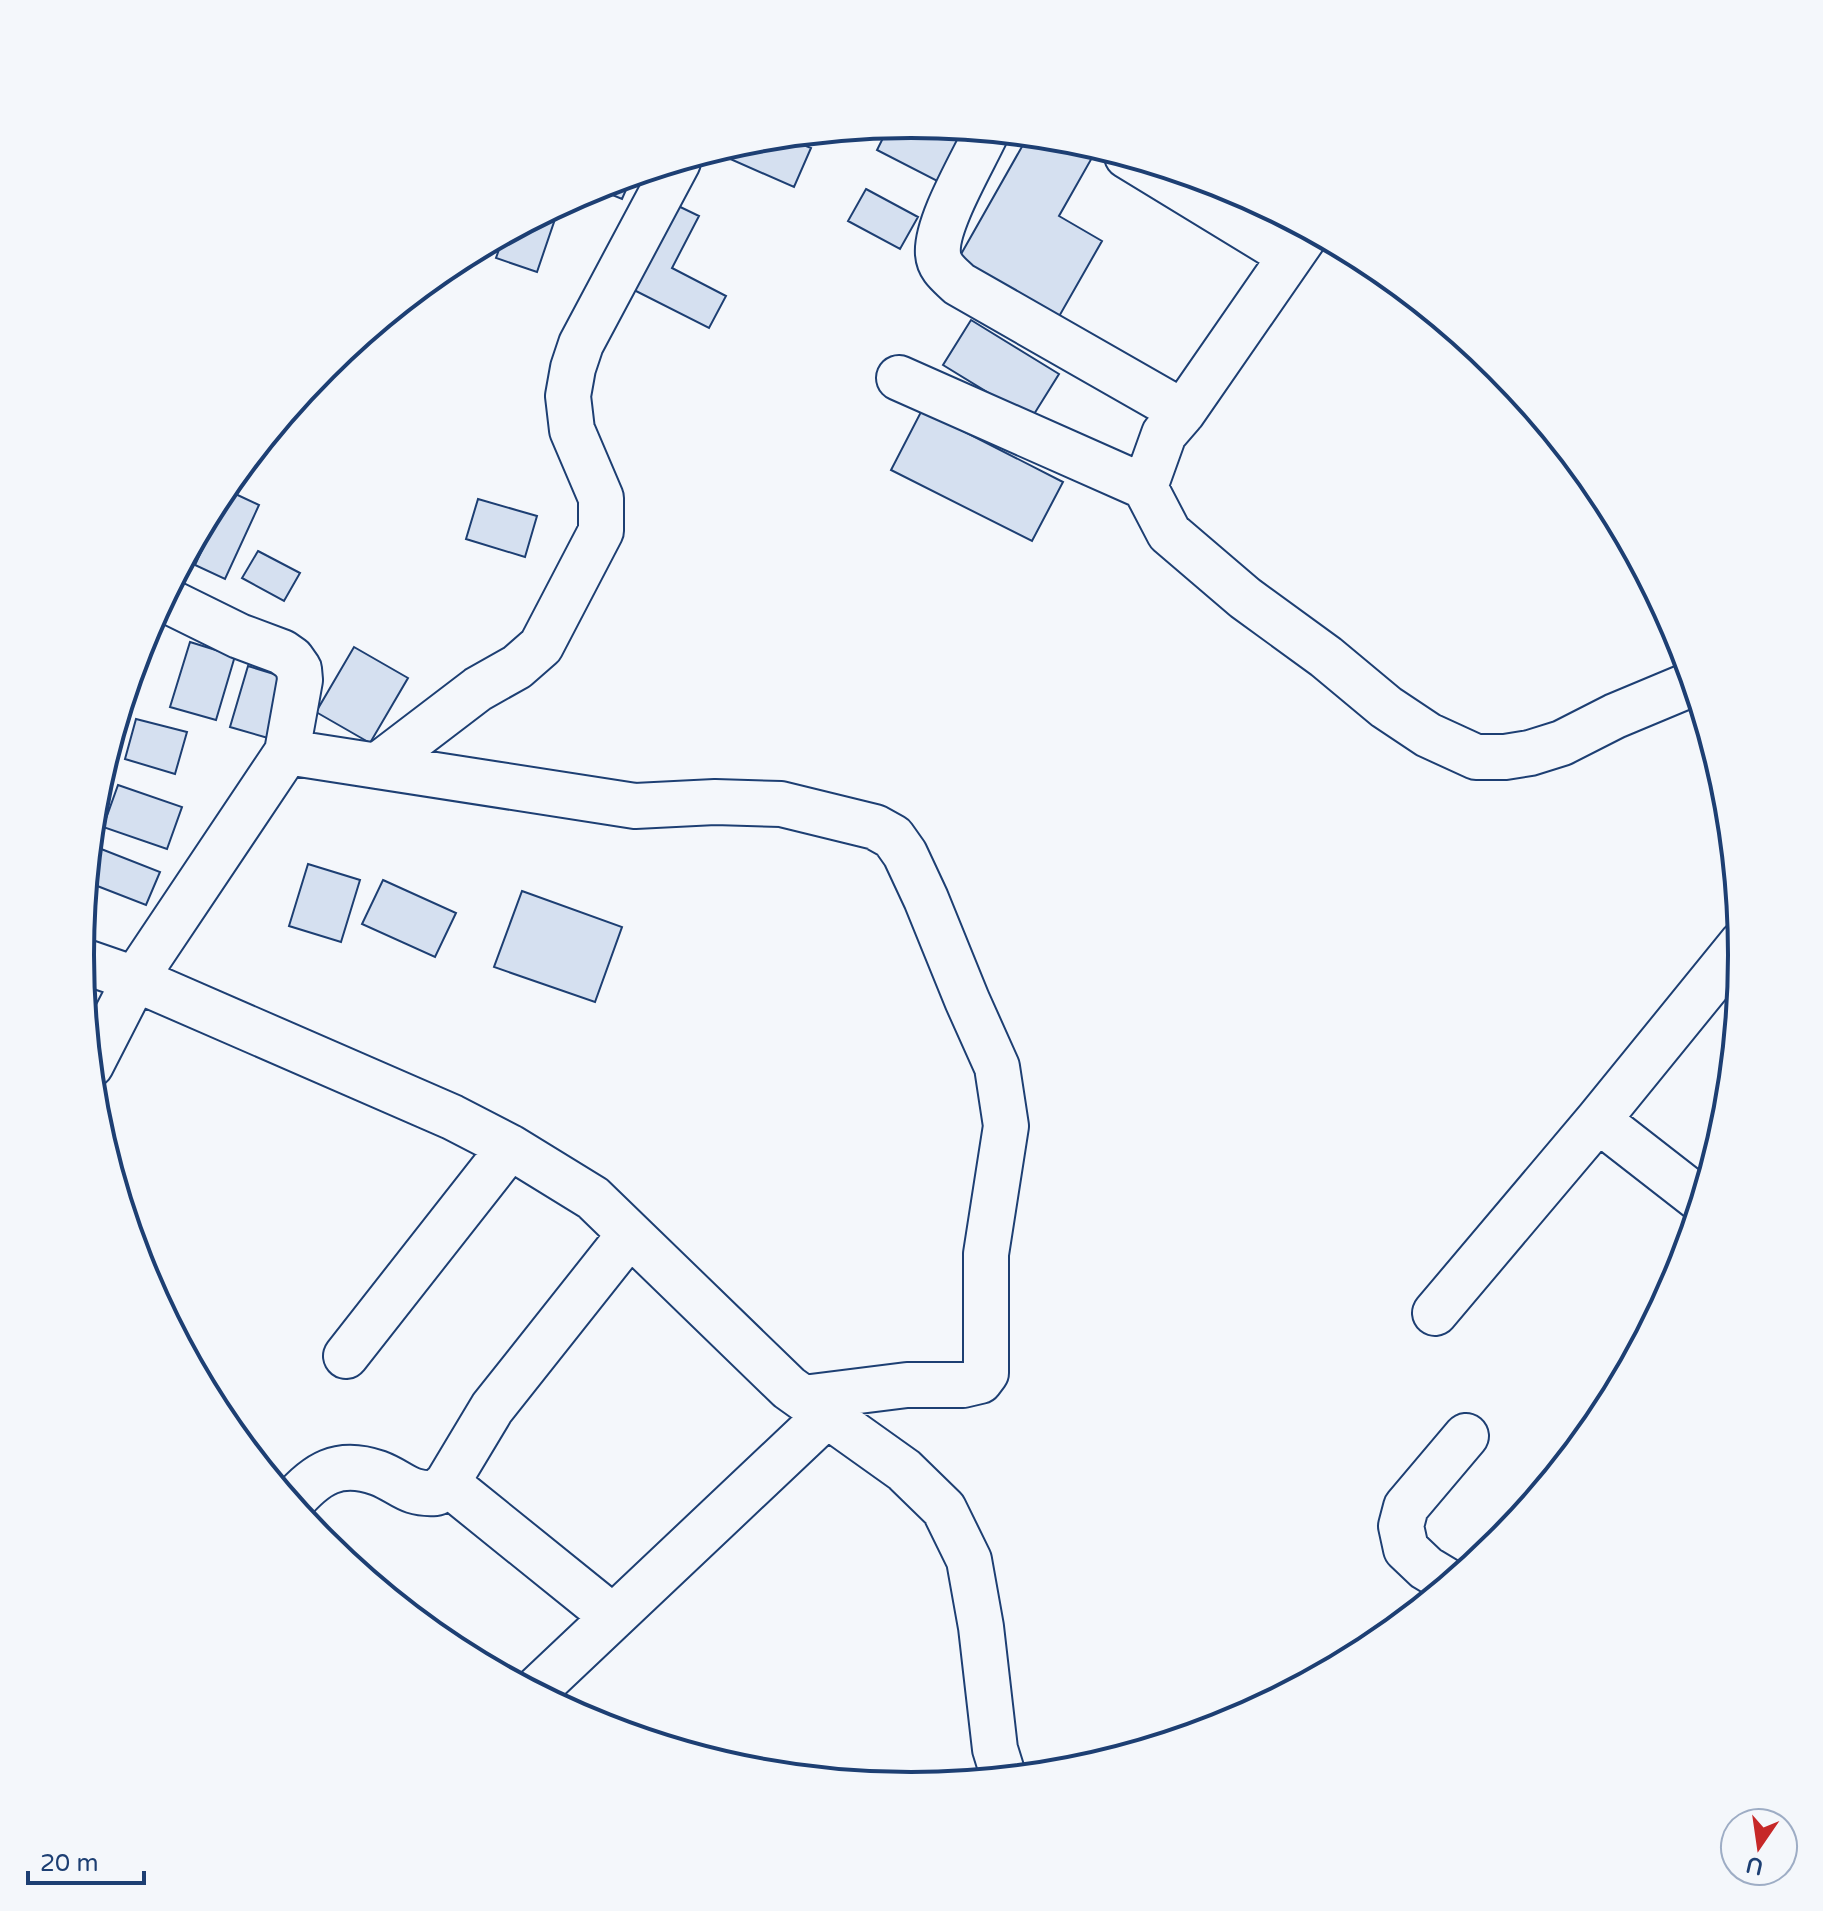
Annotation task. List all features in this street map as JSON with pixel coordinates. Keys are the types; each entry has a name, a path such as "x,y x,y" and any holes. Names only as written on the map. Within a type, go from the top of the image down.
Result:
{"street":[{"path":"982,142 942,227 938,255 943,268 959,284 1183,412"},
{"path":"377,766 478,689 517,667 541,646 601,531 601,498 572,430 568,396 573,368 581,344 671,174"},
{"path":"1145,487 1164,434 1183,412 1300,243 1185,185"},
{"path":"899,378 1145,487 1169,533 1245,598 1326,657 1386,707 1428,735 1476,757 1530,753 1562,743 1615,716 1684,687"},
{"path":"100,1048 135,979 287,752 300,680 299,669 282,652 239,636 174,604"},
{"path":"287,752 635,806 715,802 781,804 875,827 893,837 905,854 997,1067 1006,1126 986,1254 986,1373 980,1381 963,1385 907,1385 815,1407 613,1617 542,1685"},
{"path":"1435,1313 1729,959"},
{"path":"94,965 135,979 452,1117 510,1147 593,1198 789,1388 904,1470 944,1509 969,1560 981,1627 995,1749 1001,1768"},
{"path":"1598,1120 1693,1194"},
{"path":"346,1356 510,1147"},
{"path":"298,1496 319,1475 330,1470 354,1468 379,1474 410,1491 436,1493 447,1483 492,1408 630,1234"},
{"path":"1442,1577 1426,1568 1406,1549 1401,1526 1406,1507 1466,1436"},
{"path":"447,1483 613,1617"}],"building":[{"path":"882,139 968,140 945,185 877,150"},
{"path":"804,145 811,148 794,187 730,159"},
{"path":"1022,146 1091,159 1059,216 1102,241 1057,320 956,263"},
{"path":"866,189 918,217 900,249 848,221"},
{"path":"626,190 622,199 612,195"},
{"path":"672,203 699,216 672,268 726,296 709,328 628,287"},
{"path":"554,222 537,272 496,258 499,251"},
{"path":"971,320 1059,374 1031,419 943,365"},
{"path":"922,410 1063,482 1032,541 891,470"},
{"path":"237,495 259,505 225,579 195,565"},
{"path":"478,499 537,516 525,557 466,539"},
{"path":"258,551 300,573 284,601 242,578"},
{"path":"190,642 235,656 216,720 170,707"},
{"path":"354,647 408,678 370,743 316,712"},
{"path":"248,666 287,678 268,738 230,727"},
{"path":"136,719 187,732 175,774 125,759"},
{"path":"118,785 182,807 167,849 105,828"},
{"path":"101,849 160,872 146,905 98,886"},
{"path":"308,864 360,880 341,942 289,926"},
{"path":"383,880 456,913 435,957 362,924"},
{"path":"522,891 622,927 595,1002 494,967"}]}
